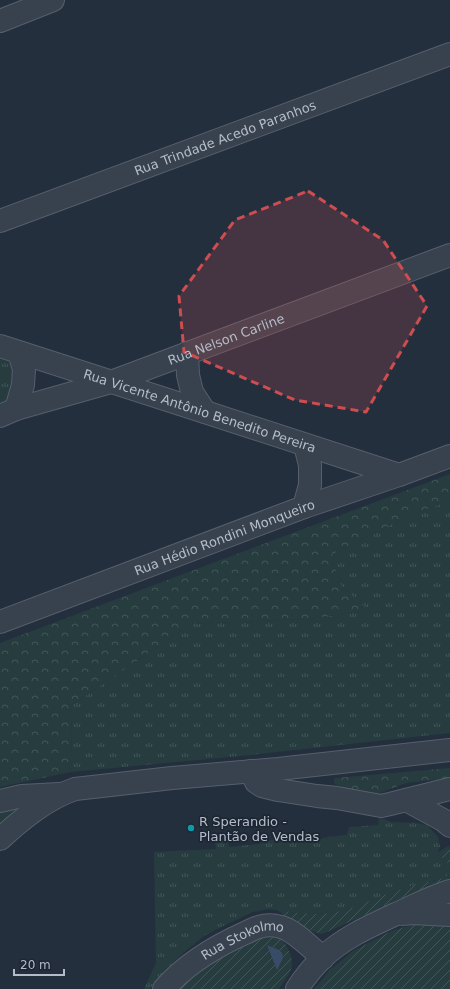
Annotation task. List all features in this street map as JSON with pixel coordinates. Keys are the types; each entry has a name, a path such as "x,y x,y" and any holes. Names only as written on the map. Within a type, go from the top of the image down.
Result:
{"street":[{"path":"0,21 54,0"},
{"name":"Rua Trindade Acedo Paranhos","path":"0,221 450,54"},
{"name":"Rua Nelson Carline","path":"8,413 111,382 450,255"},
{"path":"8,413 23,385 24,369 9,350"},
{"name":"Rua Vicente Antônio Benedito Pereira","path":"9,350 399,475"},
{"path":"187,353 188,375 192,392 205,412"},
{"path":"304,507 310,485 310,465 305,445"},
{"name":"Rua Hédio Rondini Monqueiro","path":"0,622 304,507 450,456"},
{"path":"0,839 25,817 62,794 75,789 172,778 251,772 450,750"},
{"path":"324,764 326,789 329,794 337,798"},
{"path":"251,772 256,782 262,786 278,790 381,806 446,793"},
{"path":"0,801 22,796 62,794"},
{"path":"406,800 443,820 450,826"},
{"path":"297,989 323,958 356,934 369,926 427,899 450,891"},
{"path":"395,915 412,913 450,915"},
{"name":"Rua Stokolmo","path":"164,989 184,970 218,946 260,926 276,926 289,930 323,958"}],"highlighted area":[{"path":"308,191 383,240 427,306 366,412 295,400 184,352 179,296 235,220"}],"green space":[{"path":"0,357 12,366 17,375 12,395 0,410"},
{"path":"450,474 450,501 408,516 331,555 341,586 369,611 308,619 191,624 72,705 71,772 0,787 0,643"},
{"path":"450,501 450,733 250,755 71,772 72,705 191,624 308,619 368,611 341,586 331,555 408,516"},
{"path":"450,768 450,778 406,783 377,794 364,794 352,791 335,784 334,781 335,778"},
{"path":"29,803 0,829 0,812"},
{"path":"379,818 391,822 427,825 438,837 440,847 437,853 450,865 450,872 447,876 401,889 340,912 305,914 269,909 253,912 204,936 182,954 156,980 150,989 144,989 156,963 154,852 216,849 215,838 228,837 229,847 258,844 272,840 282,842 306,842 328,837 347,835 349,827 378,825"},
{"path":"448,846 450,848 450,865 437,853"},
{"path":"450,872 450,883 405,897 321,934 300,927 286,920 279,910 311,914 337,912 352,908 384,895 422,883 434,881 445,877"},
{"path":"425,921 450,921 450,989 314,989 330,970 353,951 391,931"},
{"path":"264,932 274,934 279,937 285,944 291,956 291,971 279,989 172,989 185,976"}],"water":[{"path":"267,945 279,950 282,953 283,958 277,970"}],"place":[{"name":"R Sperandio - Plantão de Vendas","path":"191,828"}]}
